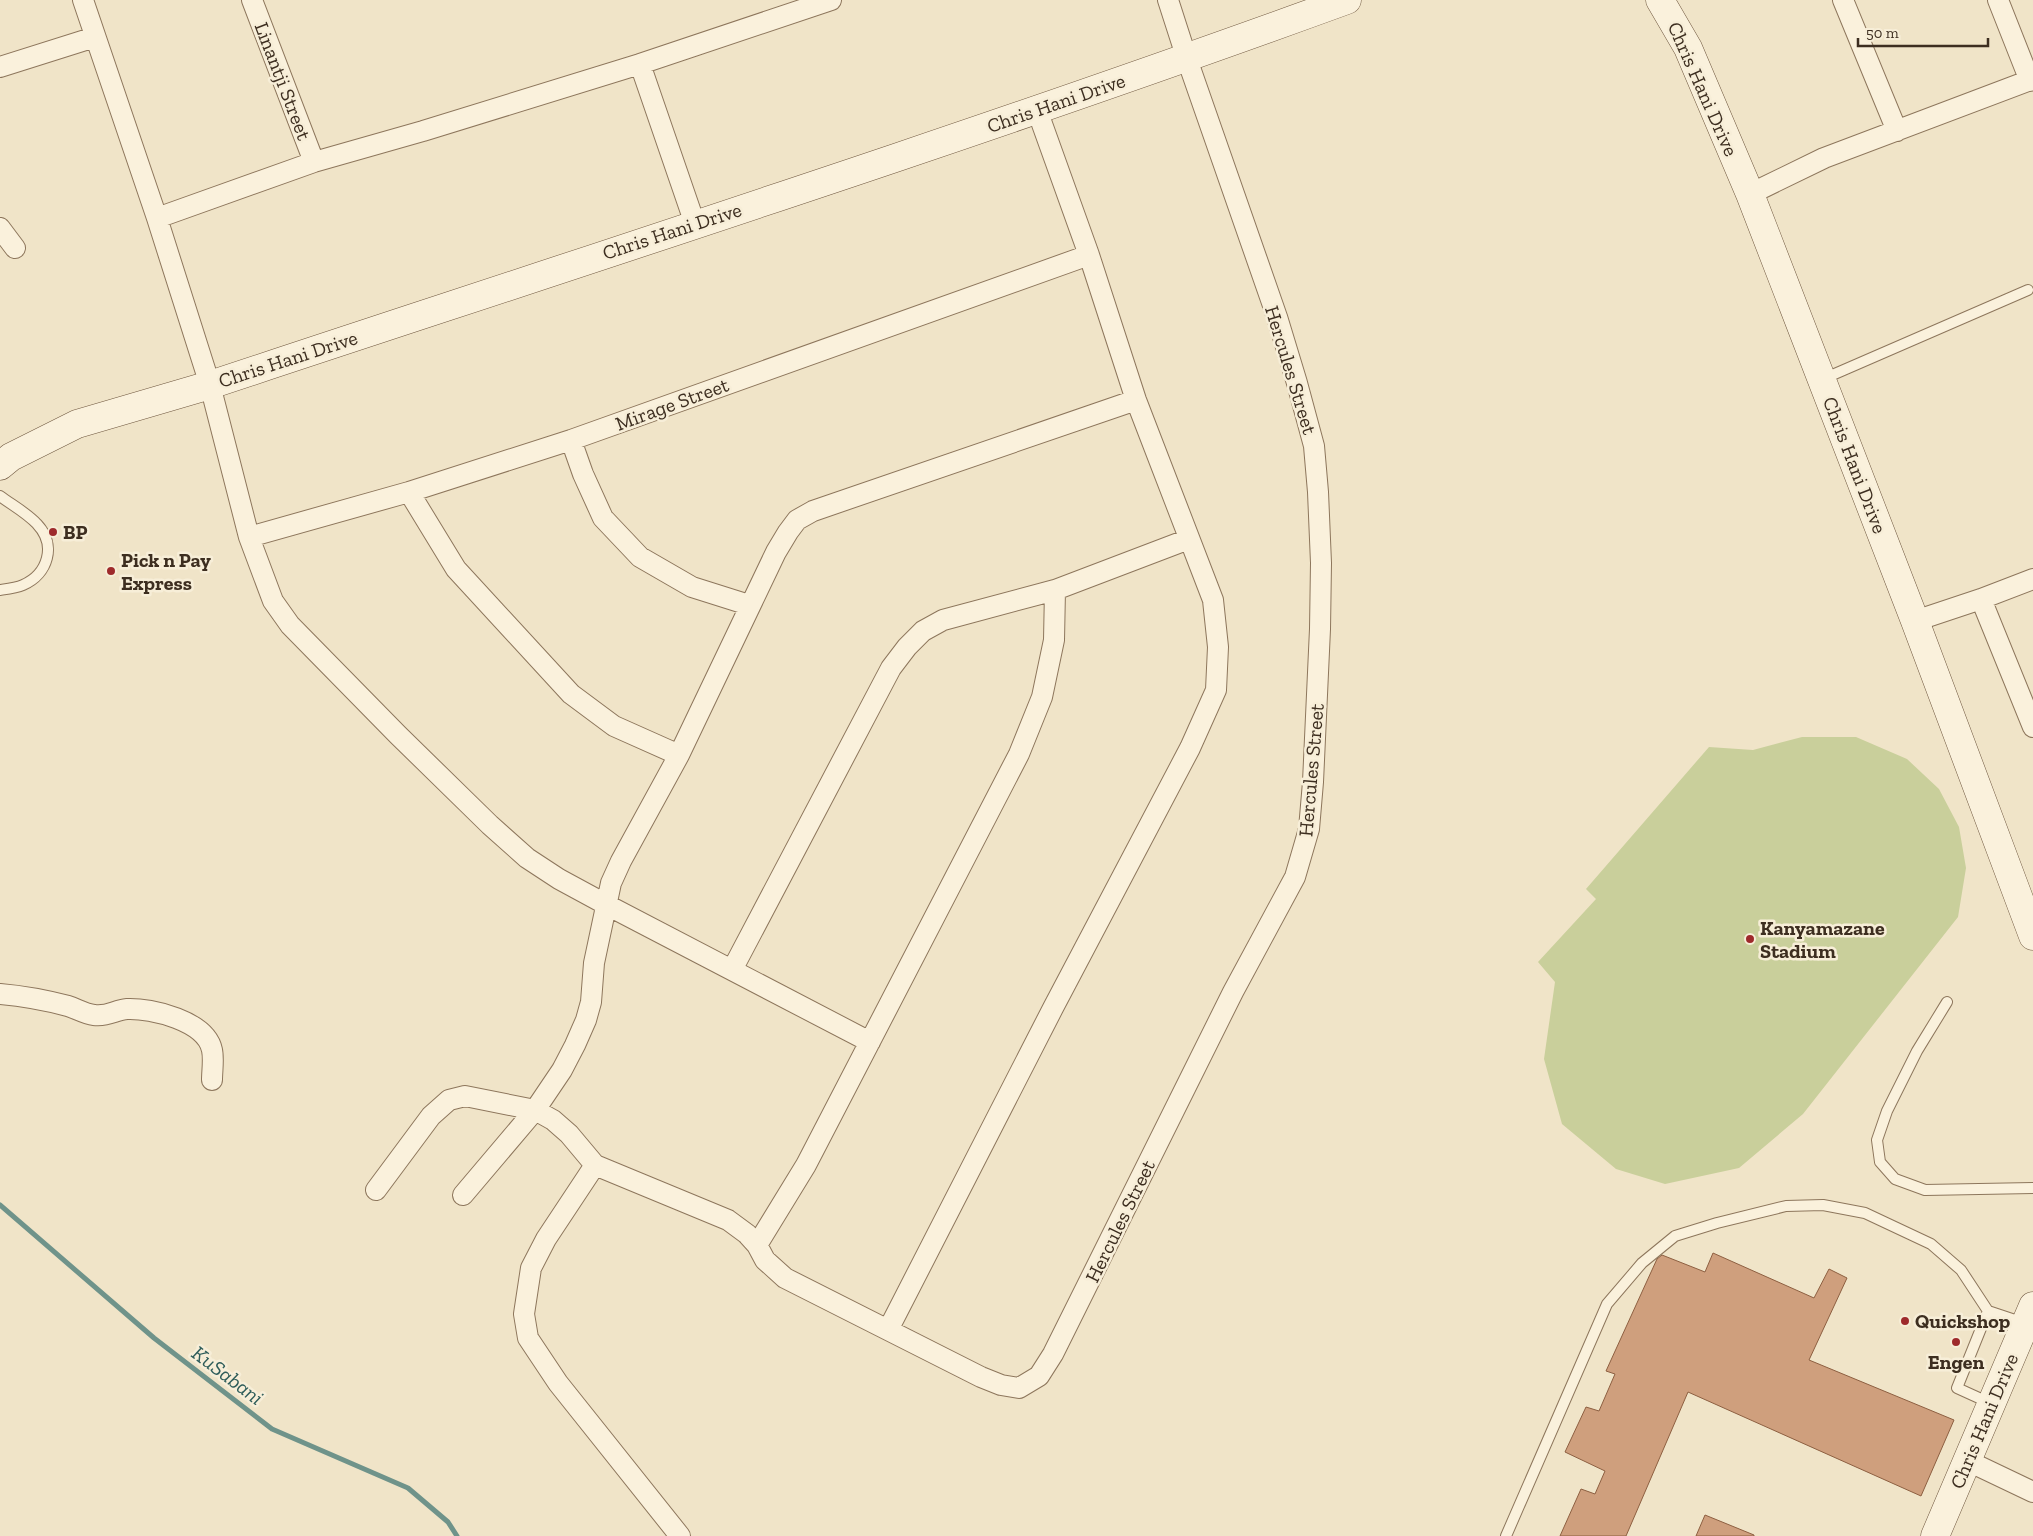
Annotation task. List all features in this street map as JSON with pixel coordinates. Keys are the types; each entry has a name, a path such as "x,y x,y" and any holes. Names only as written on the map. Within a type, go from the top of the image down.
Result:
{"street":[{"path":"83,0 157,218 210,385 249,537 273,601 290,625 483,818 527,858 559,879 606,905 870,1042"},
{"name":"Linantji Street","path":"252,0 314,162"},
{"path":"157,218 314,162 423,131 640,64 832,0"},
{"name":"Hercules Street","path":"595,1165 728,1220 747,1234 757,1245 765,1260 785,1278 981,1377 1001,1385 1019,1388 1039,1376 1054,1354 1234,992 1295,877 1309,829 1314,772 1320,628 1320,545 1314,446 1277,317 1168,0"},
{"name":"Chris Hani Drive","path":"0,466 11,457 77,424 210,385 1037,110 1187,59 1347,0"},
{"name":"Chris Hani Drive","path":"1660,0 1688,48 1750,194 1915,621 2033,936"},
{"path":"1843,0 1897,131"},
{"path":"1750,194 1824,158 2031,80 1998,0"},
{"path":"0,67 95,37"},
{"path":"640,64 695,224"},
{"path":"888,1330 1053,1008 1190,748 1216,690 1218,647 1213,600 1136,400 1090,255 1037,110"},
{"path":"0,228 15,248"},
{"name":"Mirage Street","path":"249,537 409,492 571,440 1090,255"},
{"path":"463,1196 535,1110 562,1070 586,1020 591,1002 594,963 606,905 621,861 679,755 722,669 749,605 788,532 798,520 813,511 1136,400"},
{"path":"571,440 583,474 604,518 640,557 692,587 749,605"},
{"path":"409,492 456,569 571,694 614,726 679,755"},
{"path":"732,970 890,668 906,647 923,632 944,620 1055,590 1189,539"},
{"path":"1915,621 2033,579"},
{"path":"757,1245 806,1166 1019,754 1038,706 1054,640 1055,590"},
{"path":"1981,599 2033,727"},
{"path":"0,994 32,997 69,1006 92,1015 106,1016 122,1010 141,1009 183,1020 207,1038 212,1050 212,1080"},
{"path":"376,1190 431,1116 449,1100 465,1096 535,1110 553,1120 569,1134 595,1165 546,1239 531,1268 524,1314 528,1338 558,1383 680,1536"},
{"name":"Chris Hani Drive","path":"1935,1536 1991,1404 2031,1319"},
{"path":"1968,1461 2033,1492"}],"lane":[{"path":"1822,379 2028,290"},
{"path":"0,496 38,525 48,544 48,560 40,573 24,585 0,590"},
{"path":"1947,1002 1917,1051 1887,1111 1877,1140 1880,1162 1895,1178 1925,1190 2033,1188"},
{"path":"1506,1536 1607,1304 1642,1263 1676,1236 1717,1223 1786,1206 1823,1205 1865,1213 1931,1244 1961,1270 1988,1311 2031,1319"},
{"path":"1988,1311 1957,1388 1991,1404"}],"green space":[{"name":"Kanyamazane Stadium","path":"1802,737 1856,737 1907,759 1939,789 1959,827 1966,868 1958,917 1803,1114 1739,1168 1665,1184 1616,1169 1562,1124 1544,1059 1555,982 1538,962 1596,899 1586,889 1709,747 1753,750"}],"building":[{"path":"1713,1253 1814,1298 1829,1269 1847,1278 1809,1360 1954,1420 1921,1496 1688,1392 1626,1536 1560,1536 1581,1489 1595,1494 1605,1471 1565,1452 1586,1407 1599,1411 1615,1374 1606,1371 1657,1259 1662,1255 1705,1272"},
{"path":"1705,1515 1754,1535 1754,1536 1696,1536"}],"waterway":[{"name":"KuSabani","path":"0,1205 154,1338 272,1429 408,1488 448,1522 457,1536"}],"place":[{"name":"BP","path":"53,532"},
{"name":"Pick n Pay Express","path":"111,571"},
{"name":"Kanyamazane Stadium","path":"1750,939"},
{"name":"Quickshop","path":"1905,1321"},
{"name":"Engen","path":"1956,1342"}]}
